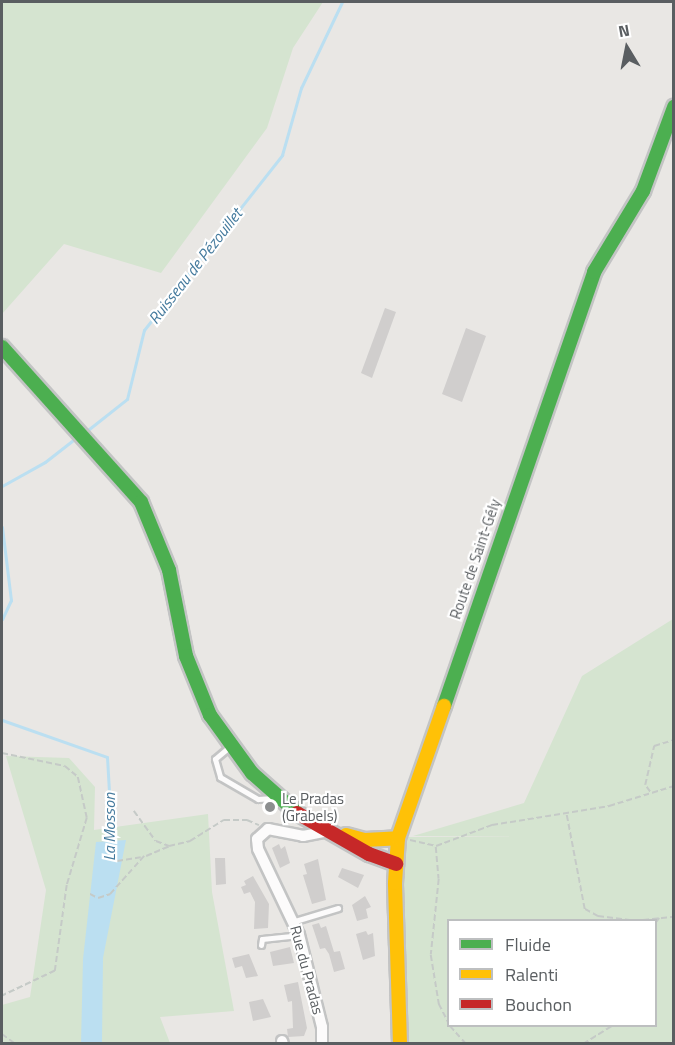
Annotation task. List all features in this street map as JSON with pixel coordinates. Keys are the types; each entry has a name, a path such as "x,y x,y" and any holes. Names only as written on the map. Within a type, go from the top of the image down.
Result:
{"street":[{"name":"Route de Saint-Gély","path":"400,1044 396,864 398,838 594,272 643,191 674,106"},
{"path":"2,347 141,502 156,531 174,593 186,656 210,715 229,747 277,796 328,831 369,854 396,864"},
{"path":"268,829 303,837 328,831 365,840 398,838"},
{"name":"Rue du Pradas","path":"268,829 257,839 258,849 295,921 322,1028 322,1044"}],"lane":[{"path":"229,747 215,759 220,777 258,799 277,796"},
{"path":"295,921 338,908"},
{"path":"261,945 262,939 299,935"}],"path":[{"path":"651,792 645,785 654,746 674,740"},
{"path":"2,753 65,766 78,777 87,818 67,885 56,971 2,996"},
{"path":"398,838 436,846 492,825 609,806 674,786"},
{"path":"134,811 156,841 170,846 179,846 224,820 247,820 268,829"},
{"path":"567,814 585,909 598,916 617,919"},
{"path":"117,861 144,856 170,846"},
{"path":"436,846 439,879 431,955 439,1004 447,1020"},
{"path":"90,894 98,898 110,894 144,856"},
{"path":"657,921 660,917"},
{"path":"651,919 674,917"},
{"path":"451,1027 466,1044"},
{"path":"583,1044 610,1027"},
{"path":"2,1034 16,1044"}],"green space":[{"path":"2,2 323,2 293,48 267,128 161,273 64,244 2,314"},
{"path":"673,619 673,1043 405,1044 403,889 406,837 541,837 413,836 524,803 582,676"},
{"path":"6,756 69,758 95,787 94,830 208,814 212,892 234,1011 160,1017 170,1043 2,1044 2,1005 30,997 46,890"}],"water":[{"name":"La Mosson","path":"126,840 103,958 102,1043 81,1043 83,959 96,842"}],"building":[{"path":"385,308 396,312 372,378 361,373"},
{"path":"466,328 486,336 462,402 442,394"},
{"path":"279,844 281,849 285,846 290,863 280,868 272,848"},
{"path":"215,858 225,858 226,884 216,885"},
{"path":"318,859 326,900 312,904 303,875 307,874 304,864"},
{"path":"342,868 364,875 358,888 338,877"},
{"path":"253,876 269,904 268,928 254,929 255,902 250,892 244,894 241,887 246,885 244,881"},
{"path":"365,896 371,907 366,909 368,918 357,921 352,905"},
{"path":"319,923 321,928 326,926 334,952 340,951 345,969 334,972 329,954 325,948 320,949 312,925"},
{"path":"366,931 368,935 373,933 375,956 363,960 356,934"},
{"path":"290,947 294,963 273,966 270,952"},
{"path":"249,954 258,976 246,978 242,966 235,968 232,958"},
{"path":"298,982 307,1028 304,1036 288,1037 287,1029 293,1028 292,1001 288,1002 284,985"},
{"path":"263,999 271,1017 253,1021 249,1002"}],"waterway":[{"name":"Ruisseau de Pézouillet","path":"84,433 127,399 144,330 282,155 301,88 342,2"},
{"name":"Ruisseau de Pézouillet","path":"2,486 45,462 76,438"},
{"name":"La Mosson","path":"2,527 11,600 2,619"},
{"name":"La Mosson","path":"2,720 107,757 112,845"}],"traffic: fast":[{"path":"444,706 594,272 643,191 674,107"},
{"path":"2,347 141,502 169,570 186,656 210,715 252,773 297,813"}],"traffic: slow":[{"path":"400,1044 395,883 398,838 444,706"},
{"path":"346,835 365,840 398,838"}],"traffic: jam":[{"path":"297,813 369,854 396,864"}],"place":[{"name":"Le Pradas (Grabels)","path":"270,807"}]}
